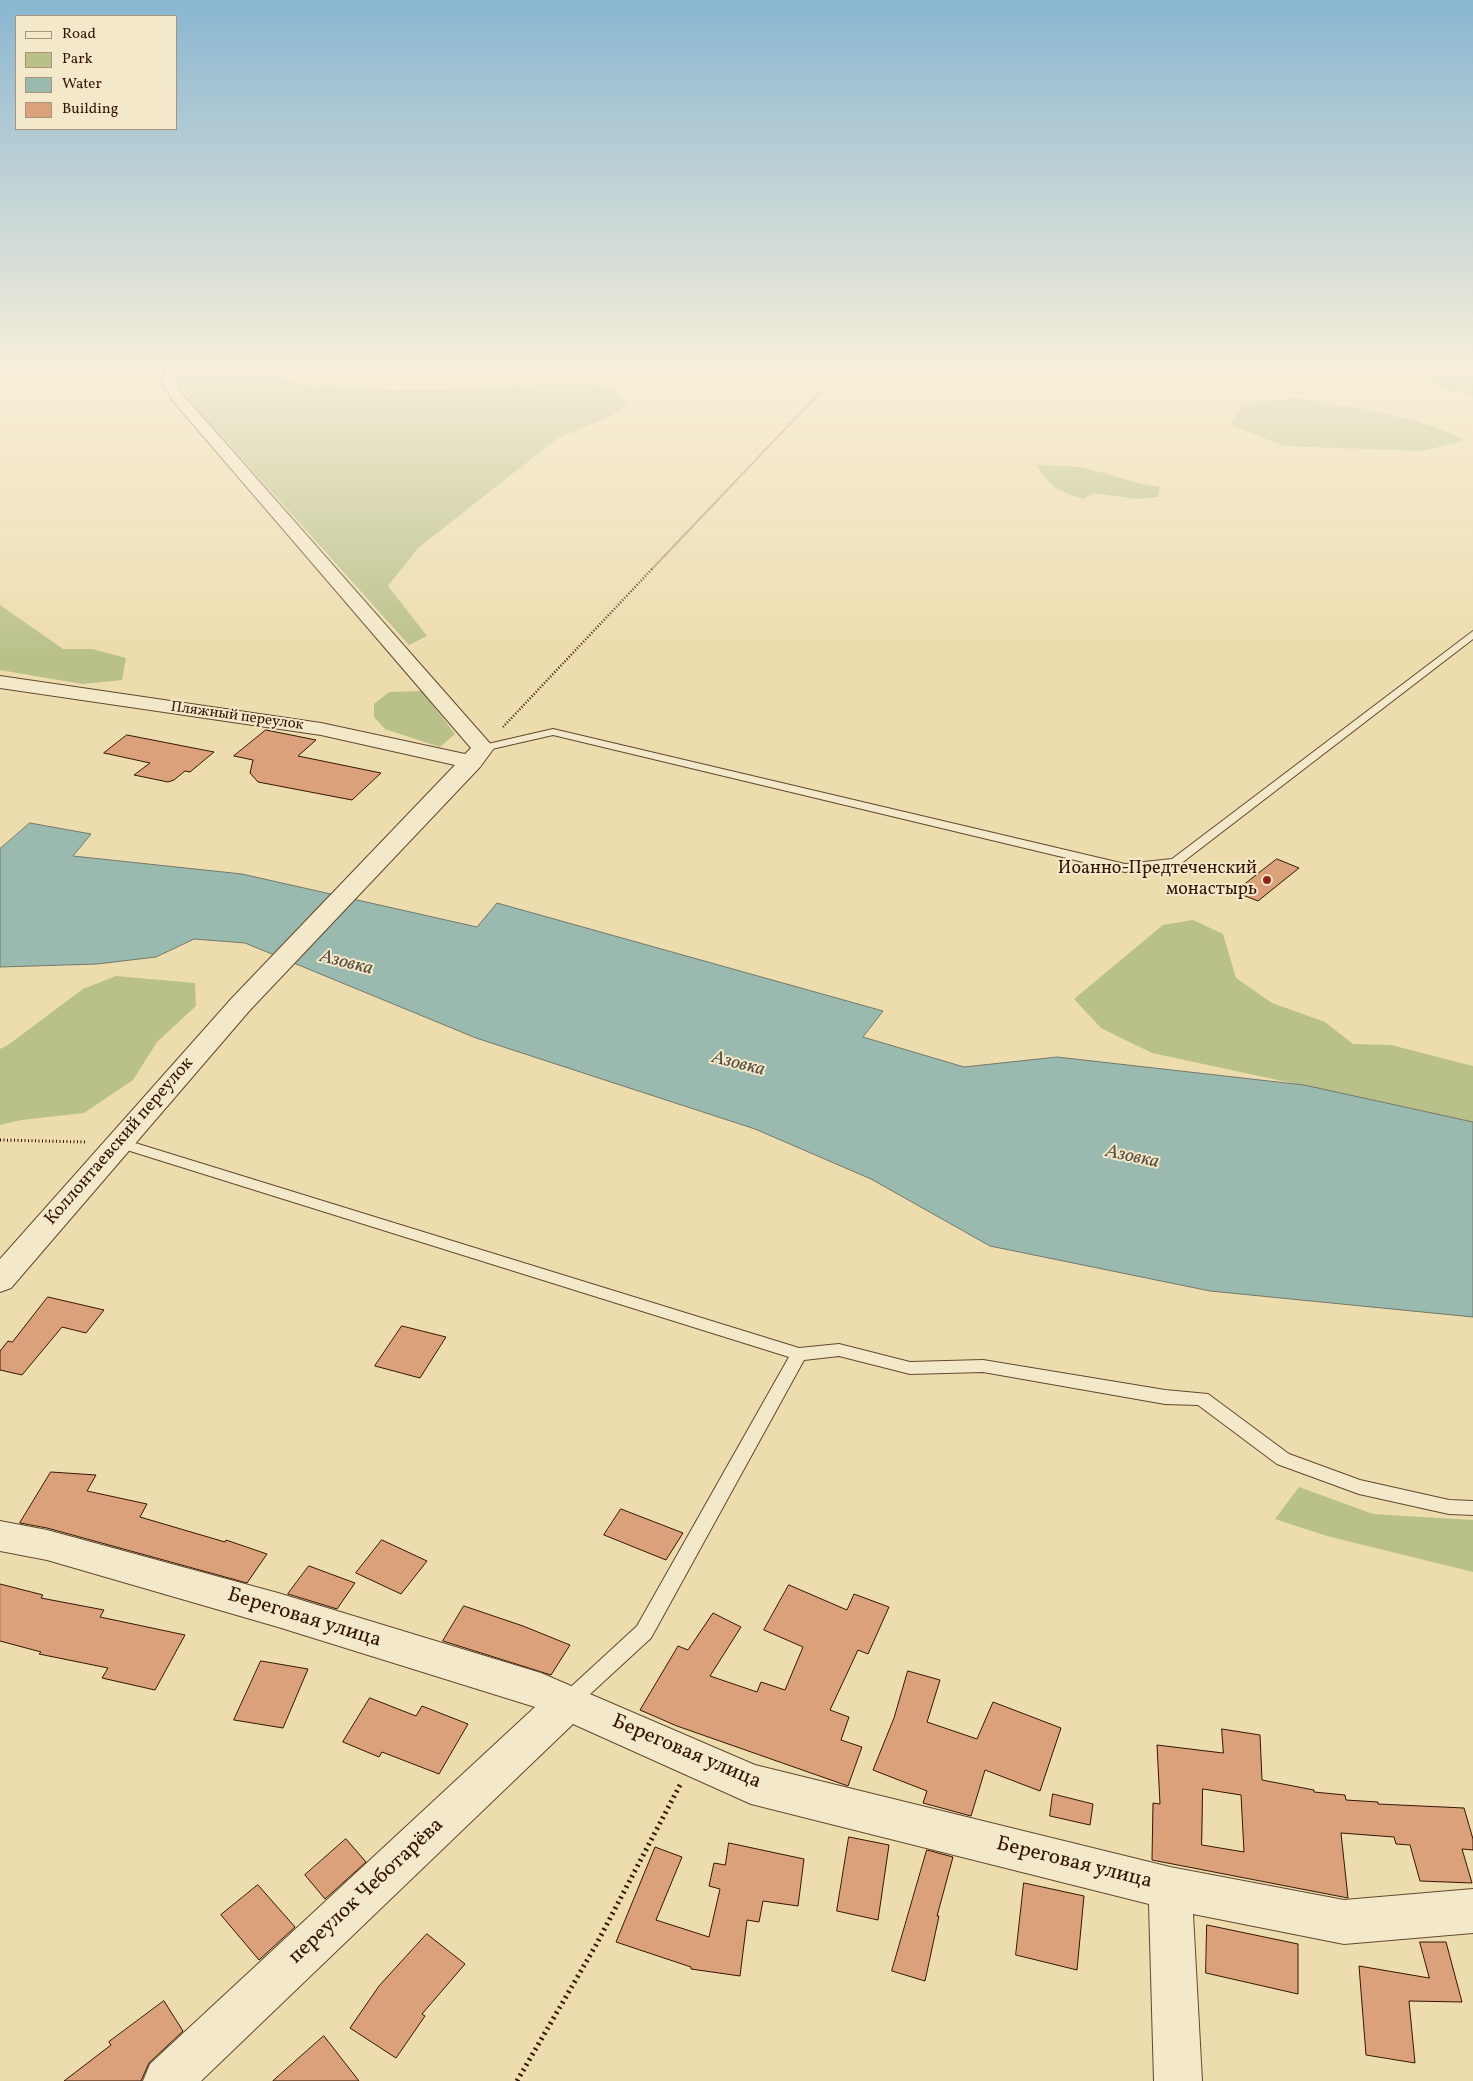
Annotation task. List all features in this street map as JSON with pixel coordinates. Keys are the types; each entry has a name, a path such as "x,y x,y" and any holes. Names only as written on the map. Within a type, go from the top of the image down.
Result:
{"street":[{"path":"233,463 478,755"},
{"name":"Пляжный переулок","path":"0,682 321,729 478,755"},
{"name":"Коллонтаевский переулок","path":"0,1280 241,1004 478,755"},
{"name":"Береговая улица","path":"0,1536 47,1545 278,1610 542,1691 751,1784 1170,1888 1344,1922 1473,1911"},
{"name":"переулок Чеботарёва","path":"167,2081 568,1703"},
{"path":"1170,1888 1178,2081"}],"lane":[{"path":"478,755 553,732 1125,868 1166,864 1175,862 1473,634"},
{"path":"119,1143 241,1179 799,1354 839,1350 910,1368 983,1366 1165,1397 1202,1399 1283,1458 1359,1487 1449,1507 1473,1508"},
{"path":"568,1703 644,1632 799,1354"}],"path":[{"path":"478,755 753,463"},
{"path":"0,1140 119,1143"},
{"path":"517,2081 596,1945 694,1758"}],"green space":[{"path":"246,463 526,463 418,548 388,586 427,636 409,645"},
{"path":"1037,465 1084,468 1160,487 1158,497 1136,499 1094,493 1083,499 1050,483"},
{"path":"0,605 63,649 92,649 126,658 122,680 82,684 0,670"},
{"path":"422,691 455,734 440,747 385,729 374,717 374,704 389,692"},
{"path":"1193,920 1223,934 1236,978 1272,1003 1325,1022 1353,1044 1391,1045 1473,1066 1473,1122 1152,1053 1101,1028 1074,999 1163,925"},
{"path":"116,976 195,983 196,1006 157,1042 133,1080 84,1113 21,1120 0,1125 0,1049 83,989"},
{"path":"1299,1487 1373,1514 1473,1520 1473,1572 1327,1536 1275,1519"}],"water":[{"name":"Азовка","path":"30,823 91,834 73,856 242,874 477,927 497,903 883,1011 863,1037 964,1067 1057,1057 1304,1085 1473,1122 1473,1317 1210,1291 990,1246 871,1179 755,1129 476,1038 245,943 194,939 156,957 97,964 0,967 0,849"}],"building":[{"path":"266,730 316,740 298,756 381,773 352,800 258,782 250,773 253,760 234,756"},
{"path":"127,735 214,752 190,772 185,771 174,780 168,782 134,775 150,763 104,753"},
{"name":"Иоанно-Предтеченский монастырь","path":"1277,859 1299,868 1258,901 1235,892"},
{"path":"48,1297 104,1310 86,1333 62,1327 22,1375 0,1370 0,1351 8,1341 12,1342"},
{"path":"402,1326 446,1337 420,1378 375,1366"},
{"path":"51,1472 96,1475 87,1491 147,1504 140,1517 225,1542 226,1540 267,1554 247,1583 47,1528 20,1523"},
{"path":"621,1509 683,1533 666,1560 604,1535"},
{"path":"382,1540 427,1561 401,1594 356,1573"},
{"path":"309,1566 355,1583 337,1609 288,1594"},
{"path":"0,1584 43,1595 41,1598 104,1610 100,1617 185,1635 155,1690 102,1678 108,1668 39,1654 41,1652 0,1641"},
{"path":"789,1585 847,1610 854,1594 889,1607 868,1654 858,1650 830,1710 849,1717 841,1740 862,1747 848,1786 677,1726 640,1710 678,1646 688,1650 713,1613 741,1627 710,1676 757,1692 761,1682 785,1690 803,1647 764,1630"},
{"path":"464,1606 523,1626 570,1645 551,1675 443,1641"},
{"path":"261,1661 308,1669 283,1728 234,1720"},
{"path":"908,1671 940,1680 927,1722 977,1739 993,1702 1061,1728 1040,1791 985,1770 971,1816 923,1803 927,1791 873,1770 894,1718"},
{"path":"370,1698 416,1716 422,1706 468,1724 439,1774 382,1752 379,1757 343,1742"},
{"path":"1222,1729 1260,1735 1262,1780 1314,1790 1314,1792 1345,1795 1346,1800 1378,1802 1378,1804 1464,1808 1473,1839 1473,1850 1462,1849 1472,1883 1420,1881 1410,1845 1396,1844 1394,1837 1341,1833 1348,1898 1152,1860 1153,1803 1160,1804 1157,1745 1223,1753","holes":["1203,1789 1241,1795 1244,1852 1202,1845"]},
{"path":"1053,1794 1093,1804 1090,1825 1050,1816"},
{"path":"849,1837 889,1845 878,1920 837,1911"},
{"path":"346,1839 366,1862 325,1899 305,1875"},
{"path":"729,1843 804,1859 798,1906 763,1901 759,1922 747,1920 740,1976 691,1969 691,1967 616,1942 655,1847 682,1857 656,1920 709,1937 720,1889 709,1886 714,1863 725,1865"},
{"path":"927,1850 953,1857 937,1916 939,1916 925,1981 892,1971"},
{"path":"1024,1883 1084,1896 1077,1970 1016,1955"},
{"path":"258,1885 295,1927 259,1960 221,1915"},
{"path":"1207,1925 1298,1944 1298,1994 1206,1973"},
{"path":"427,1934 465,1964 422,2014 425,2016 396,2058 350,2028 379,1986"},
{"path":"1420,1942 1446,1942 1462,2002 1409,2001 1415,2063 1366,2055 1359,1966 1429,1978"},
{"path":"164,2001 183,2031 149,2063 141,2081 64,2081 111,2045 109,2042"},
{"path":"324,2036 359,2081 273,2081"}],"place":[{"name":"Иоанно-Предтеченский монастырь","path":"1267,880"}]}
